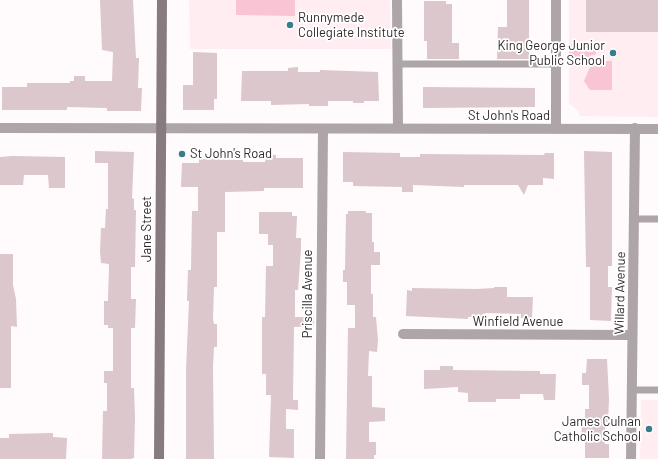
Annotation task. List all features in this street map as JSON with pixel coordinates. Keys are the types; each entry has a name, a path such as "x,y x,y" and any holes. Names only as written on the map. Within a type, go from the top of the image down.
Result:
{"main road":[{"name":"Jane Street","path":"159,459 162,0"}],"street":[{"path":"397,0 398,129"},
{"path":"556,0 556,128"},
{"name":"St John's Road","path":"0,128 658,129"},
{"name":"Willard Avenue","path":"632,459 635,128"},
{"name":"Priscilla Avenue","path":"320,459 323,129"},
{"name":"Winfield Avenue","path":"403,334 632,336"}],"lane":[{"path":"397,64 556,64"},
{"path":"634,219 658,219"},
{"path":"633,390 658,390"}],"shaded area":[{"name":"Runnymede Collegiate Institute","path":"189,0 390,0 391,49 190,49"},
{"path":"236,0 295,0 295,16 236,15"},
{"name":"King George Junior Public School","path":"569,0 658,0 658,117 579,116 579,112 572,105 569,105"},
{"path":"583,42 598,42 598,48 595,55 591,55 587,63 569,63 569,44 583,44"},
{"path":"600,61 612,61 612,90 590,90 584,81 590,67 597,66"},
{"name":"James Culnan Catholic School","path":"641,400 658,400 658,459 640,459"}],"building":[{"path":"100,0 133,0 136,58 139,58 138,88 142,88 141,111 107,111 107,108 67,107 67,110 2,110 2,87 27,87 27,83 70,83 70,81 74,81 74,76 85,76 85,81 112,81 113,52 102,50"},
{"path":"507,0 529,0 529,59 497,59 498,27 507,27"},
{"path":"586,0 658,0 658,32 586,32"},
{"path":"424,1 446,1 446,4 452,4 452,43 459,43 459,59 427,59 427,41 424,41"},
{"path":"193,52 217,53 217,99 214,99 214,110 183,110 183,85 193,85"},
{"path":"298,67 298,72 320,72 320,70 378,72 379,101 353,103 353,101 328,101 328,106 309,106 309,104 271,105 271,101 241,101 242,71 288,71 288,68"},
{"path":"423,87 535,88 535,107 423,108"},
{"path":"95,151 134,152 132,198 134,199 134,210 136,210 135,267 131,267 131,299 136,299 135,328 131,328 131,388 134,388 135,417 134,458 130,459 102,459 103,411 107,411 107,383 104,383 104,371 113,371 113,328 108,328 108,325 104,325 104,301 108,301 109,264 101,263 100,251 101,228 105,228 106,209 108,209 108,163 95,163"},
{"path":"584,151 612,152 612,266 608,266 608,287 612,287 611,321 590,320 590,267 586,267"},
{"path":"343,152 400,153 400,157 420,157 420,154 544,155 545,153 554,153 554,179 543,178 543,185 528,185 524,195 518,185 464,185 464,187 413,185 413,192 402,192 402,187 353,186 353,182 343,182"},
{"path":"267,154 276,155 276,158 303,158 303,188 264,188 264,191 225,192 225,232 217,232 217,287 214,287 213,319 214,324 217,324 217,347 214,347 213,367 214,459 186,459 186,370 189,301 187,301 188,270 191,270 192,211 198,211 198,187 181,187 182,163 199,163 199,159 265,162"},
{"path":"0,157 65,157 65,188 49,188 48,175 24,175 23,185 0,185"},
{"path":"348,211 366,211 366,213 372,213 372,242 374,242 374,252 380,252 380,265 371,265 373,317 376,317 378,340 377,352 369,351 368,376 372,376 372,407 385,408 385,421 369,422 369,442 376,442 376,455 374,455 374,459 346,459 348,328 355,328 355,305 347,305 347,282 343,282 343,270 345,270 346,214 348,214"},
{"path":"259,212 292,212 292,216 297,216 296,238 301,238 301,249 298,290 295,290 295,317 314,317 314,326 294,327 293,400 298,400 298,410 286,409 286,429 294,429 294,458 269,457 271,395 266,395 266,374 262,374 262,317 265,317 266,266 273,266 273,245 268,245 268,234 259,234"},
{"path":"0,254 13,254 13,285 16,299 17,327 11,326 11,388 0,388"},
{"path":"507,287 507,297 533,297 532,318 521,318 521,314 487,313 483,314 483,317 468,317 468,319 406,316 407,290 412,291 412,288 476,289"},
{"path":"587,359 607,359 609,399 608,422 605,422 605,444 609,444 609,458 585,458 585,439 581,439 582,424 585,424 585,409 589,409 589,385 582,385 582,373 586,373"},
{"path":"440,366 453,366 453,370 540,371 540,374 556,374 555,400 544,400 543,394 520,394 520,399 496,399 496,402 468,402 468,393 458,392 458,387 424,389 424,370 440,370"},
{"path":"53,433 53,437 67,438 66,459 0,459 0,438 9,438 9,434"}],"place":[{"name":"Runnymede Collegiate Institute","path":"290,25"},
{"name":"King George Junior Public School","path":"613,53"},
{"name":"St John's Road","path":"182,154"},
{"name":"James Culnan Catholic School","path":"649,429"}]}
